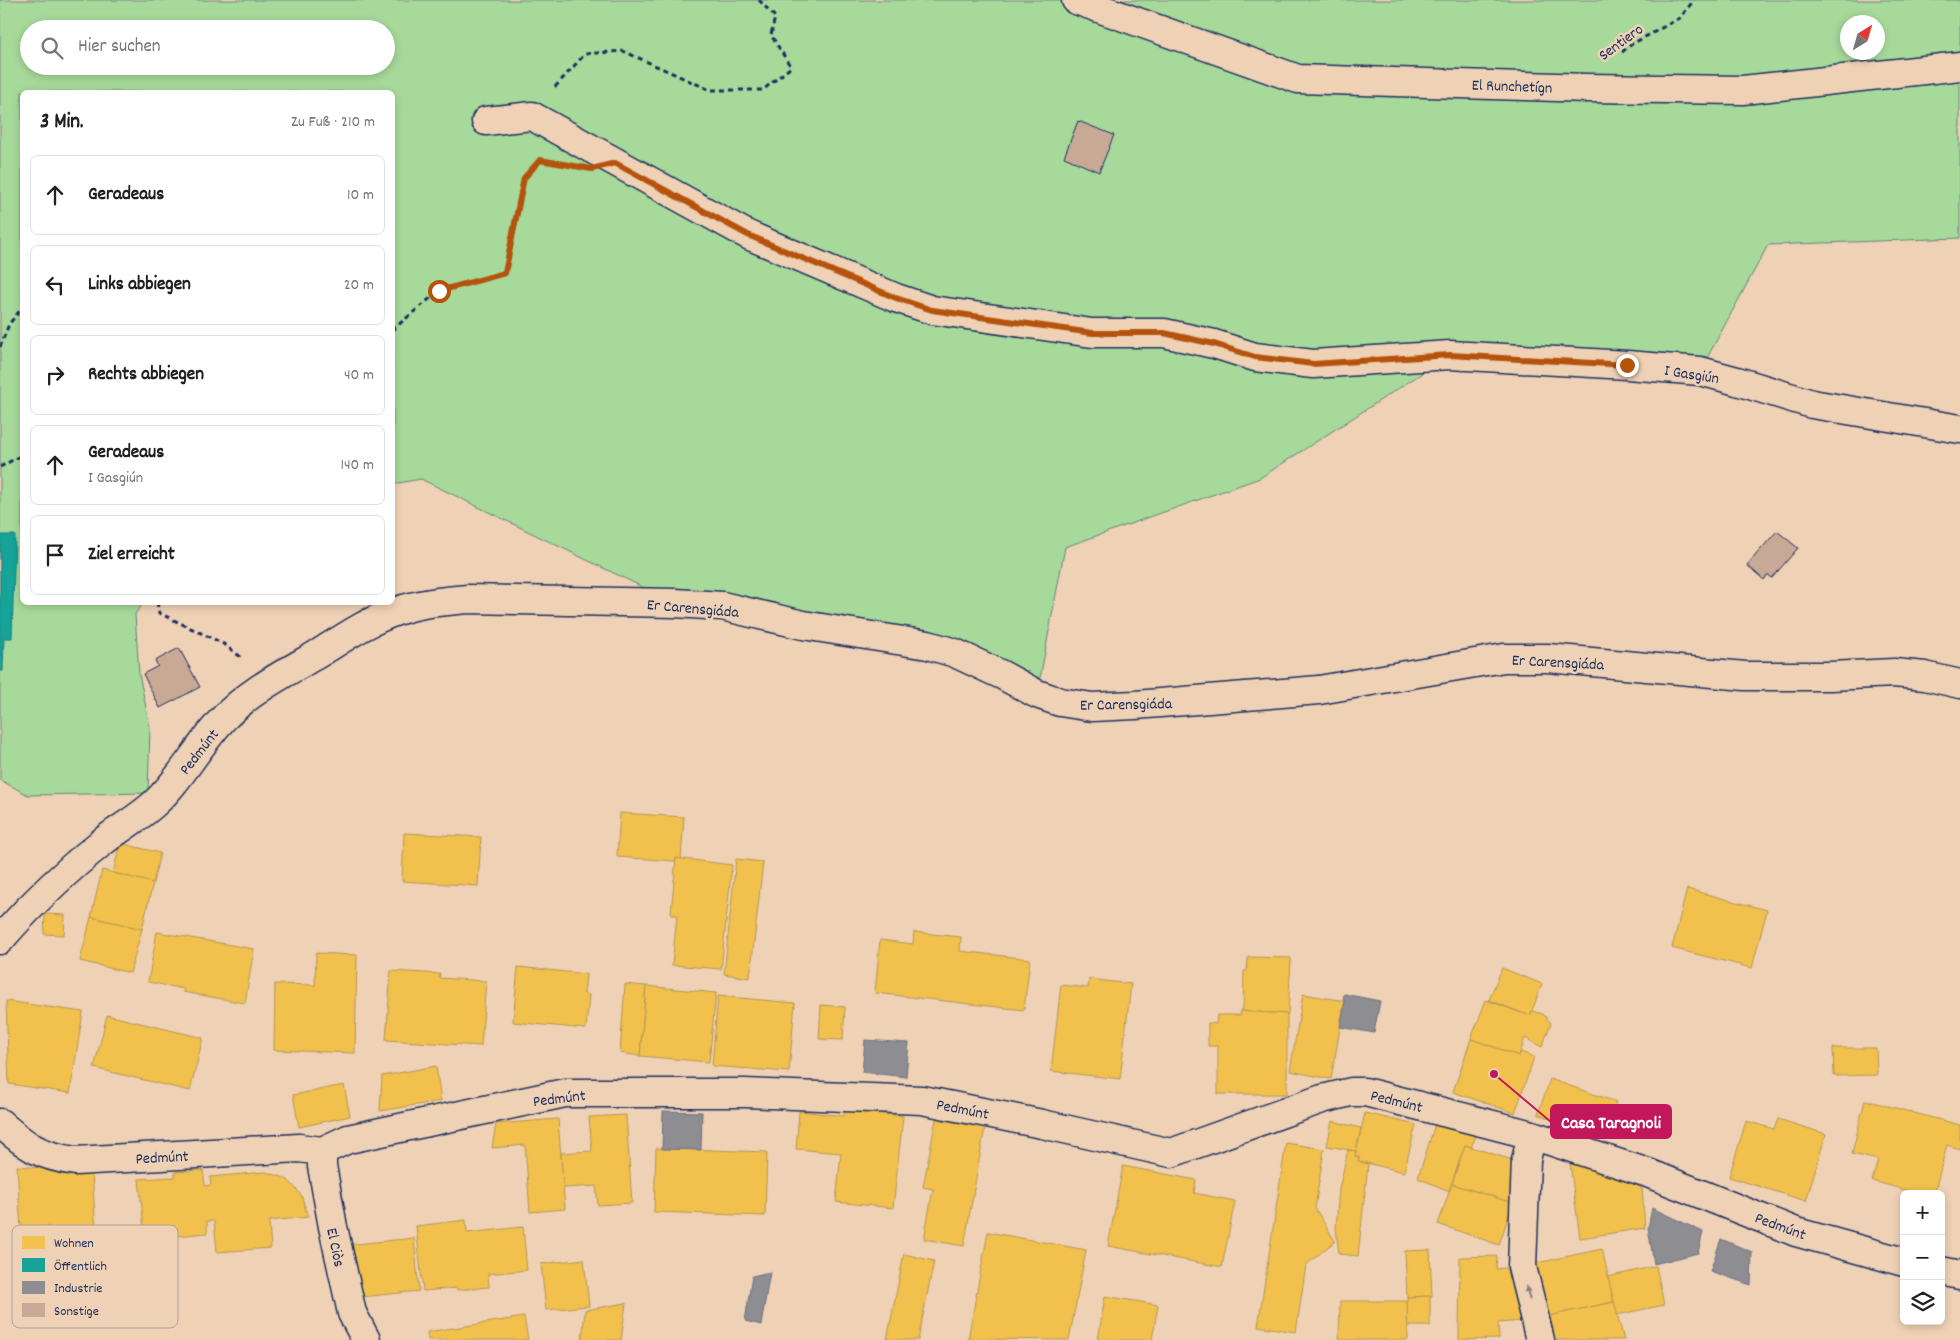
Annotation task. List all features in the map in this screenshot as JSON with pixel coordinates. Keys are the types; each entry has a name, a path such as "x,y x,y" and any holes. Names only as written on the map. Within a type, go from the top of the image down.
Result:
{"street":[{"name":"El Runchetígn","path":"1076,0 1298,79 1587,88 1742,90 1960,66"},
{"name":"I Gasgiún","path":"486,121 532,116 748,235 896,298 932,310 1092,333 1164,333 1214,344 1255,357 1313,364 1450,355 1627,365 1700,372 1737,381 1812,404 1960,429"},
{"name":"Er Carensgiáda","path":"265,685 380,618 417,605 468,599 675,603 722,606 803,626 928,644 955,653 1037,694 1060,702 1092,707 1319,690 1504,658 1548,658 1745,676 1830,676 1894,673 1925,676 1960,684"},
{"name":"Pedmúnt","path":"0,940 16,921 80,860 158,801 221,721 265,685"},
{"name":"Pedmúnt","path":"0,1123 37,1151 53,1158 75,1161 299,1148 322,1151 348,1139 565,1093 745,1093 922,1100 1042,1124 1171,1153 1295,1108 1351,1092 1366,1092 1532,1135 1648,1173 1796,1232 1900,1261"},
{"path":"1532,1135 1526,1160 1522,1267 1540,1340"},
{"name":"El Ciòs","path":"322,1151 322,1166 333,1227 352,1313 366,1340"},
{"path":"1945,1271 1960,1275"}],"path":[{"path":"569,71 585,54 622,51 710,90 762,90 791,67 771,35 775,17 759,0"},
{"name":"Sentiero","path":"1587,88 1608,63 1632,44 1680,18 1694,0"},
{"path":"395,328 439,291 505,273 524,178 540,160 549,162"},
{"path":"0,347 9,324 20,310"},
{"path":"0,468 20,456"},
{"path":"158,605 159,613 222,643 253,666 265,685"}],"green space":[{"path":"0,0 1960,0 1960,238 1768,245 1700,371 1450,355 1260,478 1065,547 1037,694 1002,675 675,603 421,479 395,484 395,90 20,90 20,605 142,605 135,614 139,674 150,727 148,793 28,795 0,780"}],"building: Wohnen":[{"path":"620,813 684,817 681,859 676,858 676,861 617,857"},
{"path":"404,833 481,837 478,886 402,881"},
{"path":"120,843 160,853 153,883 113,873"},
{"path":"676,858 732,865 721,969 672,965 677,915 671,915"},
{"path":"736,859 763,862 750,978 724,974"},
{"path":"102,870 153,883 142,929 91,917"},
{"path":"1687,889 1767,910 1752,968 1672,948"},
{"path":"45,914 65,915 64,935 44,934"},
{"path":"91,917 142,929 130,973 80,961"},
{"path":"157,932 254,949 245,1003 183,992 184,989 148,982"},
{"path":"914,932 961,937 960,951 1030,959 1024,1010 875,993 880,940 913,944"},
{"path":"316,953 357,955 355,1053 274,1050 275,984 315,985"},
{"path":"1248,957 1291,958 1288,1014 1240,1011 1243,1009 1244,971 1247,971"},
{"path":"518,967 586,974 584,994 589,995 586,1029 513,1022"},
{"path":"1502,968 1542,984 1530,1016 1489,1000"},
{"path":"391,971 440,974 439,978 486,981 481,1046 386,1040"},
{"path":"1089,979 1131,984 1120,1079 1051,1071 1061,985 1088,988"},
{"path":"625,984 646,986 640,1056 620,1053"},
{"path":"646,986 716,993 709,1062 640,1056"},
{"path":"1303,994 1345,1001 1331,1079 1290,1071"},
{"path":"718,996 795,1003 789,1072 712,1066"},
{"path":"1486,1000 1530,1016 1532,1011 1543,1014 1551,1023 1542,1047 1525,1038 1519,1056 1471,1039"},
{"path":"6,1001 83,1012 70,1093 9,1084"},
{"path":"821,1005 845,1007 843,1040 819,1039"},
{"path":"1240,1011 1287,1014 1287,1094 1218,1094 1218,1046 1208,1046 1208,1023 1216,1024 1217,1015 1241,1015"},
{"path":"107,1015 203,1038 190,1091 94,1068"},
{"path":"1471,1039 1519,1056 1521,1052 1534,1057 1515,1113 1453,1092"},
{"path":"1833,1048 1876,1048 1877,1075 1834,1076"},
{"path":"436,1066 441,1101 380,1111 382,1076"},
{"path":"1550,1079 1616,1102 1603,1137 1538,1114"},
{"path":"344,1085 350,1116 299,1127 293,1095"},
{"path":"1865,1100 1960,1125 1960,1149 1947,1145 1935,1190 1906,1190 1872,1181 1878,1160 1852,1154"},
{"path":"845,1110 903,1116 893,1208 836,1202 841,1153 796,1149 799,1111 844,1116"},
{"path":"1365,1113 1416,1125 1404,1172 1358,1161 1359,1157 1355,1156"},
{"path":"626,1115 632,1203 598,1205 596,1186 563,1188 561,1153 592,1151 589,1117"},
{"path":"1437,1118 1476,1136 1471,1147 1465,1145 1449,1191 1418,1178"},
{"path":"558,1119 565,1209 530,1212 525,1145 492,1148 496,1124"},
{"path":"936,1119 985,1127 964,1246 924,1239 933,1189 923,1187"},
{"path":"1778,1119 1826,1134 1806,1201 1729,1177 1746,1121 1774,1129"},
{"path":"1332,1121 1361,1128 1356,1151 1327,1146"},
{"path":"1286,1143 1324,1149 1315,1208 1335,1241 1306,1265 1296,1332 1258,1326"},
{"path":"1465,1145 1515,1161 1513,1203 1452,1184"},
{"path":"656,1148 767,1152 765,1216 654,1212"},
{"path":"1348,1150 1356,1151 1355,1156 1359,1157 1358,1161 1368,1164 1358,1256 1339,1254 1336,1228 1339,1189"},
{"path":"1585,1162 1642,1188 1645,1228 1580,1238 1570,1164"},
{"path":"17,1166 92,1172 96,1225 21,1225"},
{"path":"1123,1166 1196,1180 1194,1193 1235,1201 1222,1267 1108,1246"},
{"path":"203,1170 205,1186 211,1185 210,1177 265,1172 280,1176 288,1180 302,1197 308,1217 269,1221 271,1248 217,1252 214,1221 207,1221 207,1233 178,1236 178,1225 144,1225 139,1179 175,1177 175,1172"},
{"path":"1452,1184 1513,1203 1499,1245 1438,1224"},
{"path":"466,1220 467,1233 523,1227 527,1270 488,1274 489,1287 423,1291 416,1226"},
{"path":"988,1232 1086,1250 1069,1340 968,1339"},
{"path":"414,1238 419,1291 352,1298 347,1245"},
{"path":"1602,1249 1614,1302 1544,1317 1532,1264"},
{"path":"1430,1250 1432,1296 1407,1297 1405,1251"},
{"path":"904,1254 934,1261 918,1340 887,1340"},
{"path":"1497,1256 1496,1269 1514,1267 1522,1321 1498,1323 1499,1339 1459,1340 1460,1257"},
{"path":"584,1259 589,1306 546,1310 541,1264"},
{"path":"1656,1266 1664,1305 1617,1315 1608,1277"},
{"path":"1105,1296 1158,1305 1152,1340 1098,1340"},
{"path":"1430,1296 1430,1326 1407,1326 1407,1297"},
{"path":"1340,1301 1407,1301 1408,1340 1339,1340"},
{"path":"1614,1302 1624,1340 1549,1340 1544,1317"},
{"path":"626,1303 621,1340 582,1340 585,1310"},
{"path":"524,1317 528,1340 428,1340 427,1332"}],"building: Öffentlich":[{"path":"0,535 15,535 12,638 4,638 3,671 0,671"}],"building: Industrie":[{"path":"1344,994 1380,1001 1374,1033 1340,1027 1345,1001 1343,1001"},
{"path":"865,1040 909,1043 906,1077 862,1072"},
{"path":"663,1111 702,1112 701,1150 662,1149"},
{"path":"1652,1208 1703,1232 1698,1253 1654,1264 1648,1228"},
{"path":"1721,1239 1752,1252 1751,1285 1710,1271"},
{"path":"770,1272 761,1325 745,1321 752,1276"}],"building: Sonstige":[{"path":"1078,121 1114,135 1099,172 1064,157"},
{"path":"1777,531 1798,548 1772,578 1768,575 1764,580 1747,565"},
{"path":"179,648 200,687 160,708 143,674 158,666 155,661"}],"place":[{"name":"Casa Taragnoli","path":"1494,1074"}],"route":[{"path":"439,291 505,273 524,178 540,160 592,169 615,163 748,235 896,298 932,310 1092,333 1164,333 1214,344 1255,357 1313,364 1450,355 1627,365"}]}
